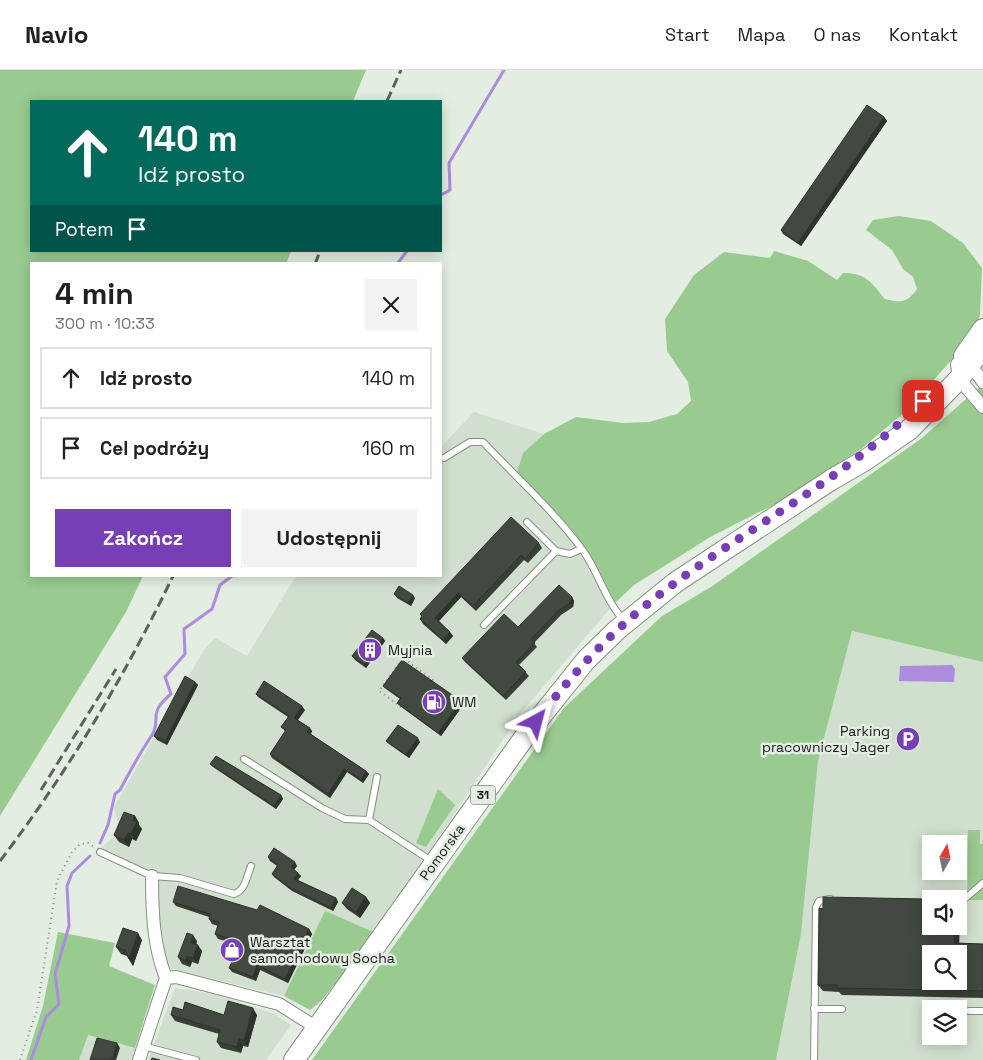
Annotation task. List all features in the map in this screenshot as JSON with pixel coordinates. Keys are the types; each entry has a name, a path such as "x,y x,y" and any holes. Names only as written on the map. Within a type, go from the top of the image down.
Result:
{"main road":[{"name":"31","path":"962,370 983,329"},
{"name":"31","path":"962,370 983,348"},
{"name":"Pomorska","path":"294,1060 554,698 586,660 626,622 676,582 831,480 962,370"}],"street":[{"path":"962,370 983,382"},
{"path":"962,370 983,407"},
{"path":"139,1060 166,978 159,954 152,908 152,876"},
{"path":"166,978 176,977 279,1004 317,1028"}],"lane":[{"path":"444,458 470,442 483,442 551,512 581,549 602,582 617,613 626,622"},
{"path":"527,522 556,551 570,554 581,549"},
{"path":"484,626 556,551"},
{"path":"244,758 330,812 345,819 369,820 434,863"},
{"path":"369,820 377,777"},
{"path":"100,852 152,876 180,878 234,894 240,893 251,866"},
{"path":"967,895 983,883"},
{"path":"814,1060 816,907 819,901 839,898"},
{"path":"814,1009 842,1009"},
{"path":"969,1011 983,1011"},
{"path":"143,1046 196,1060"}],"path":[{"path":"396,653 436,682"},
{"path":"403,658 379,691 405,710"},
{"path":"20,1060 37,1010 57,881 65,862 80,844 88,843 100,852"}],"shaded area":[{"path":"474,412 544,434 523,453 517,472 570,527 588,552 615,603 520,714 376,933 325,912 284,996 165,967 154,874 101,848 117,834 118,826 114,807 203,651 215,638 247,656 295,577 442,577 442,446"},
{"path":"852,631 983,662 983,844 980,845 980,831 968,830 968,835 922,835 922,880 967,880 967,900 983,900 983,1060 776,1060 801,934 818,761"},
{"path":"952,665 955,669 954,682 899,681 900,666"},
{"path":"175,988 213,994 275,1014 291,1025 266,1060 148,1060"},
{"path":"87,1035 135,1048 132,1060 79,1060"}],"green space":[{"path":"0,70 366,70 353,100 30,100 30,252 291,252 287,262 30,262 30,577 143,577 126,612 0,816"},
{"path":"899,216 931,221 963,243 982,268 980,315 971,338 906,411 861,449 779,502 712,536 634,585 615,603 588,552 570,527 517,472 523,453 544,434 576,417 623,423 649,422 677,414 691,401 688,382 667,351 665,319 694,275 724,252 770,258 774,251 808,261 837,280 843,273 851,273 863,277 872,283 885,299 903,301 907,299 917,289 913,277 903,269 892,250 866,230 873,220"},
{"path":"983,384 983,662 852,631 818,761 801,934 776,1060 312,1060 564,708 662,616 711,587 922,438"},
{"path":"438,789 455,805 426,847 416,843"},
{"path":"968,830 980,830 980,844 983,844 983,900 967,900"},
{"path":"325,911 376,933 321,1001 310,1010 284,996"},
{"path":"58,932 115,943 109,966 155,985 135,1048 88,1035 79,1060 26,1060 43,1006"}],"building":[{"path":"867,105 884,117 798,243 781,230"},
{"path":"511,517 539,543 525,559 521,555 473,606 458,593 435,618 450,632 443,640 420,619 422,616 420,614"},
{"path":"559,585 572,597 570,603 558,611 531,639 535,643 516,662 526,672 503,696 462,658 504,614 518,627"},
{"path":"399,586 413,595 408,603 394,594"},
{"name":"Myjnia","path":"372,630 383,638 364,665 352,656"},
{"path":"402,660 461,701 438,733 397,703 401,698 383,686"},
{"path":"185,676 195,682 165,742 154,736"},
{"path":"264,681 302,706 294,718 310,728 307,732 366,771 361,780 344,769 328,794 270,754 286,730 281,727 289,716 256,694"},
{"path":"398,725 418,738 406,755 386,741"},
{"path":"216,756 281,795 274,806 210,764"},
{"path":"124,812 135,816 133,820 137,822 131,834 128,833 124,840 114,835"},
{"path":"274,848 295,862 291,867 298,873 294,879 336,898 331,908 289,887 272,874 278,865 268,857"},
{"path":"178,886 257,910 260,905 309,929 285,979 257,965 253,977 229,968 242,942 215,934 219,922 209,919 210,914 173,902"},
{"path":"352,888 366,897 356,912 342,903"},
{"path":"823,897 922,899 922,935 954,935 954,943 983,944 983,991 934,990 967,990 967,945 922,945 922,990 837,988 837,985 818,985 819,908 823,909"},
{"path":"123,928 138,933 129,959 125,950 116,947"},
{"path":"187,933 193,935 191,943 198,945 193,958 187,956 186,961 178,957"},
{"path":"228,1001 253,1008 244,1041 239,1039 237,1047 217,1042 220,1030 171,1015 173,1007 183,1010 185,1002 224,1015"},
{"path":"97,1038 117,1043 112,1060 90,1060"}],"waterway":[{"path":"442,194 450,190 449,163 504,70"},
{"path":"399,262 406,252"},
{"path":"100,843 108,825 115,794 120,790 155,730 159,707 171,694 165,677 185,654 184,629 212,609 220,585 231,577"},
{"path":"31,1060 46,1017 59,1004 55,974 69,926 67,886 72,873 90,856"}],"railway":[{"path":"387,100 401,70"},
{"path":"316,262 320,252"},
{"path":"0,861 49,793 94,723 155,613 173,577"},
{"path":"41,790 116,669"}],"place":[{"name":"Myjnia","path":"370,650"},
{"name":"WM","path":"434,702"},
{"name":"Parking pracowniczy Jager","path":"908,739"},
{"name":"Warsztat samochodowy Socha","path":"232,950"}],"route":[{"path":"536,722 563,686 586,660 646,606 686,575 831,480 923,401"}]}
